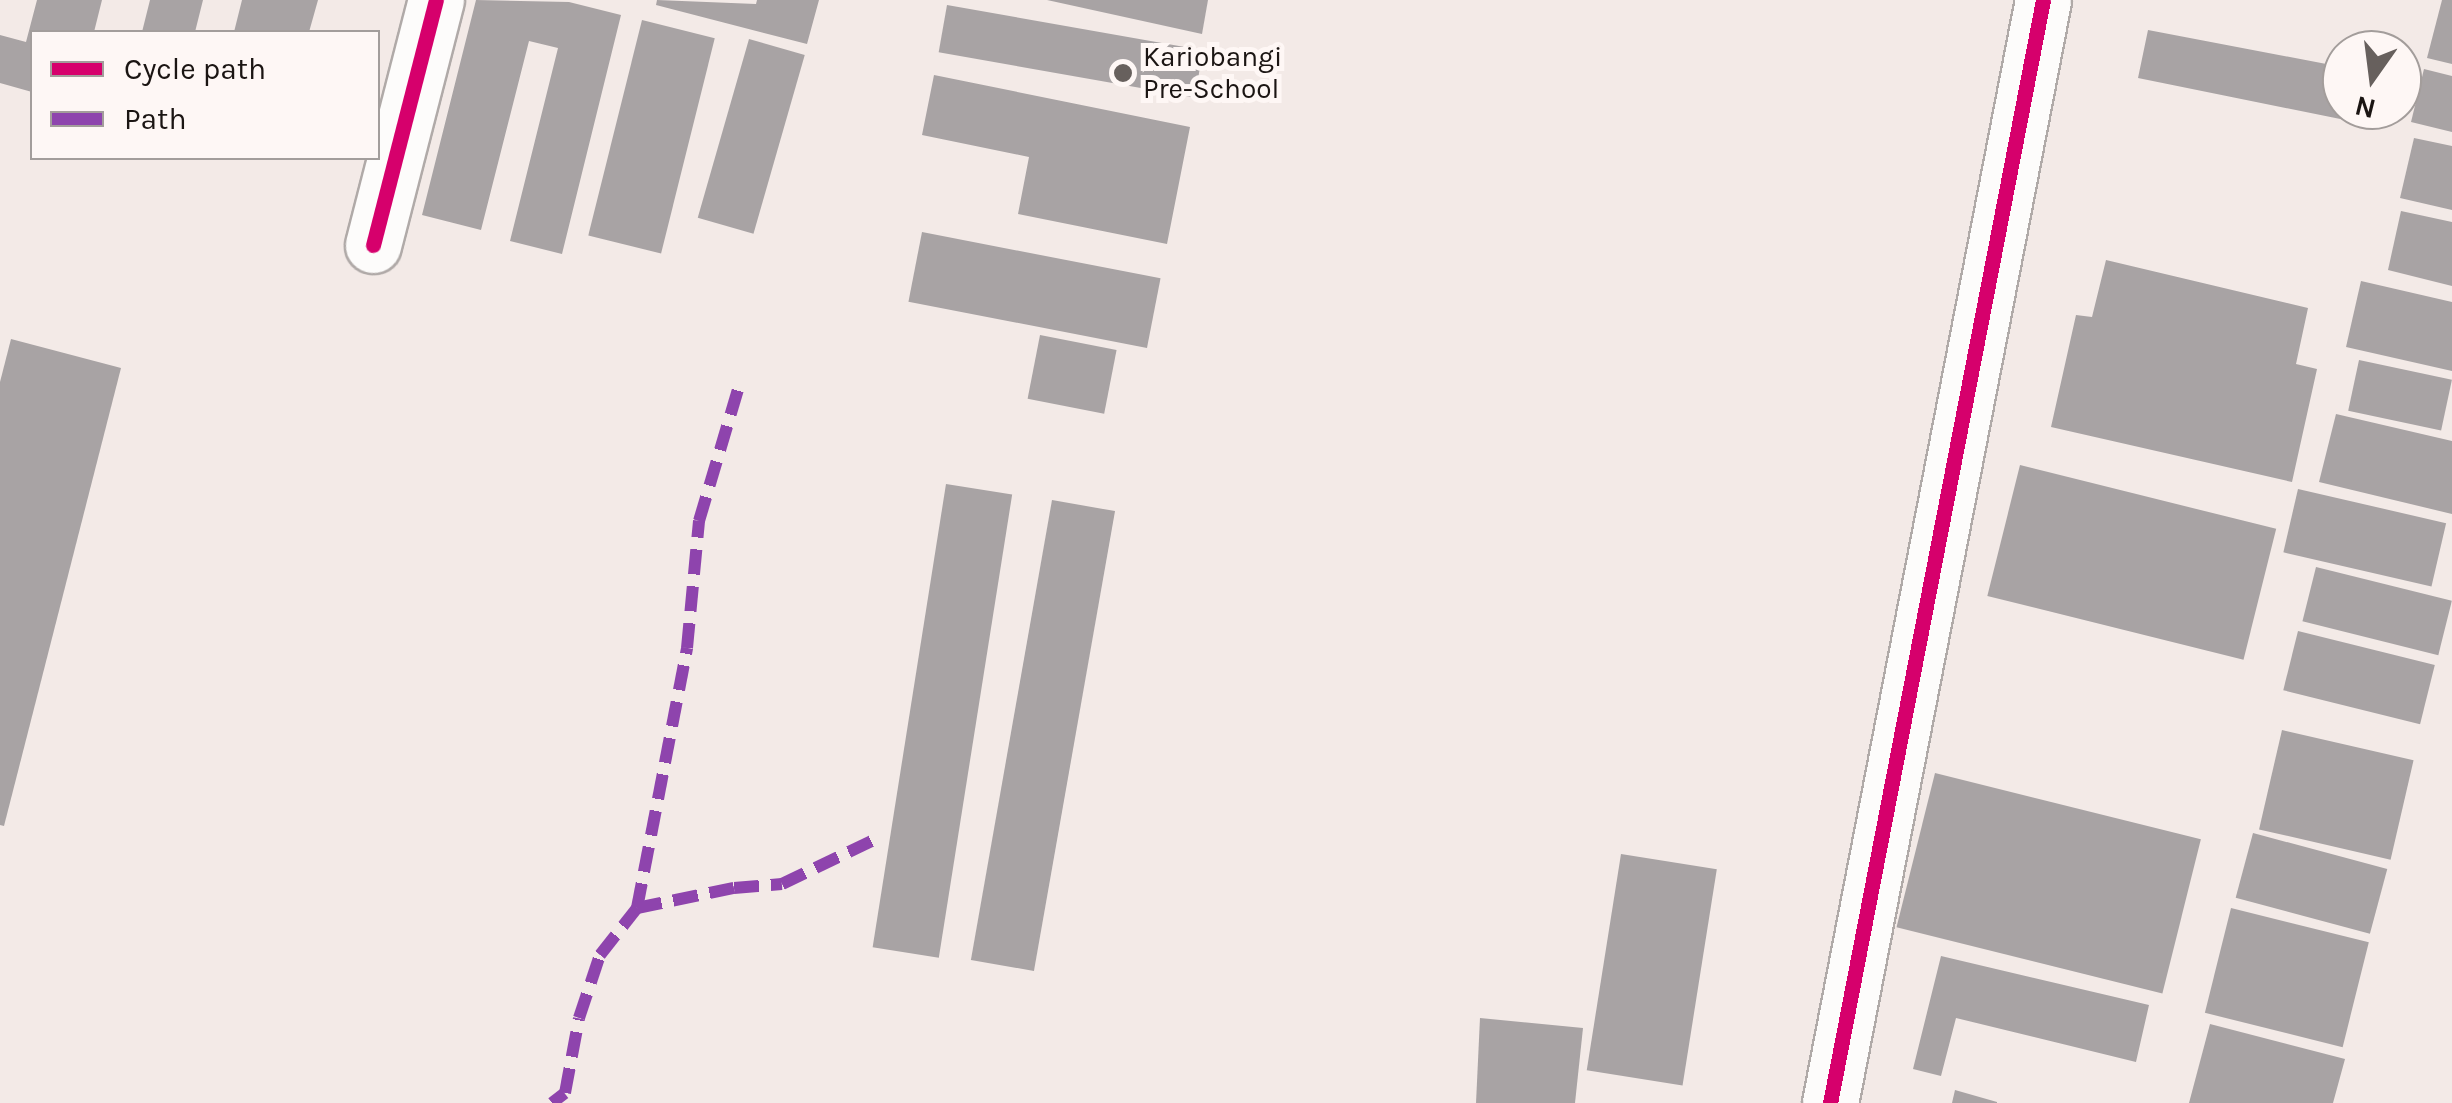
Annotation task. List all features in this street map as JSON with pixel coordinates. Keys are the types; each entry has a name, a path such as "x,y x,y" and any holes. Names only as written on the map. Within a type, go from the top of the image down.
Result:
{"street":[{"path":"373,245 436,0"},
{"path":"1830,1103 2043,0"}],"building":[{"path":"37,0 102,0 94,30 30,30 30,91 0,83 0,35 26,42"},
{"path":"150,0 203,0 196,30 142,30"},
{"path":"242,0 318,0 310,30 234,30"},
{"path":"476,0 569,2 621,15 562,254 510,241 558,48 529,41 481,230 422,215"},
{"path":"657,0 756,4 757,0 819,0 807,44 656,5"},
{"path":"1047,0 1208,0 1202,34"},
{"path":"2442,0 2452,0 2452,64 2427,58"},
{"path":"947,5 1203,50 1195,97 939,52"},
{"path":"642,20 715,38 661,254 588,235"},
{"path":"2148,30 2322,63 2322,115 2138,78"},
{"path":"749,39 805,55 753,234 698,218"},
{"path":"2424,69 2452,76 2452,132 2422,125"},
{"path":"934,75 1190,127 1167,244 1018,214 1029,157 922,135"},
{"path":"2414,138 2452,146 2452,210 2400,198"},
{"path":"2401,211 2452,222 2452,286 2388,270"},
{"path":"922,232 1161,278 1147,348 908,302"},
{"path":"2106,260 2308,308 2296,364 2317,369 2292,482 2051,427 2076,315 2092,317"},
{"path":"2361,281 2452,302 2452,371 2346,347"},
{"path":"1040,335 1117,350 1104,414 1028,399"},
{"path":"11,339 121,368 4,826 0,825 0,382"},
{"path":"2359,360 2452,380 2441,431 2348,411"},
{"path":"2336,414 2452,441 2452,514 2319,482"},
{"path":"2020,465 2276,529 2243,660 1987,596"},
{"path":"946,484 1012,494 939,958 873,947"},
{"path":"2298,489 2446,523 2431,587 2283,552"},
{"path":"1052,500 1115,511 1034,971 971,960"},
{"path":"2316,567 2452,601 2438,655 2302,621"},
{"path":"2298,631 2435,665 2420,724 2283,690"},
{"path":"2282,730 2414,760 2391,860 2259,829"},
{"path":"1935,773 2201,839 2162,994 1897,927"},
{"path":"2253,833 2387,869 2370,934 2236,898"},
{"path":"1621,854 1717,869 1683,1085 1587,1070"},
{"path":"2231,908 2369,942 2343,1047 2205,1013"},
{"path":"1941,956 2149,1005 2136,1062 1956,1018 1941,1076 1913,1069"},
{"path":"1480,1018 1583,1028 1575,1103 1476,1103"},
{"path":"2210,1024 2345,1059 2333,1103 2189,1103"},
{"path":"1955,1090 1997,1102 1997,1103 1952,1103"}],"marked path":[{"path":"637,908 687,648 699,521 738,389"},
{"path":"552,1103 565,1093 579,1018 600,955 637,908 734,888 782,884 874,840"}],"cycle path":[{"path":"373,245 436,0"},
{"path":"1830,1103 2043,0"}],"place":[{"name":"Kariobangi Pre-School","path":"1123,73"}]}
